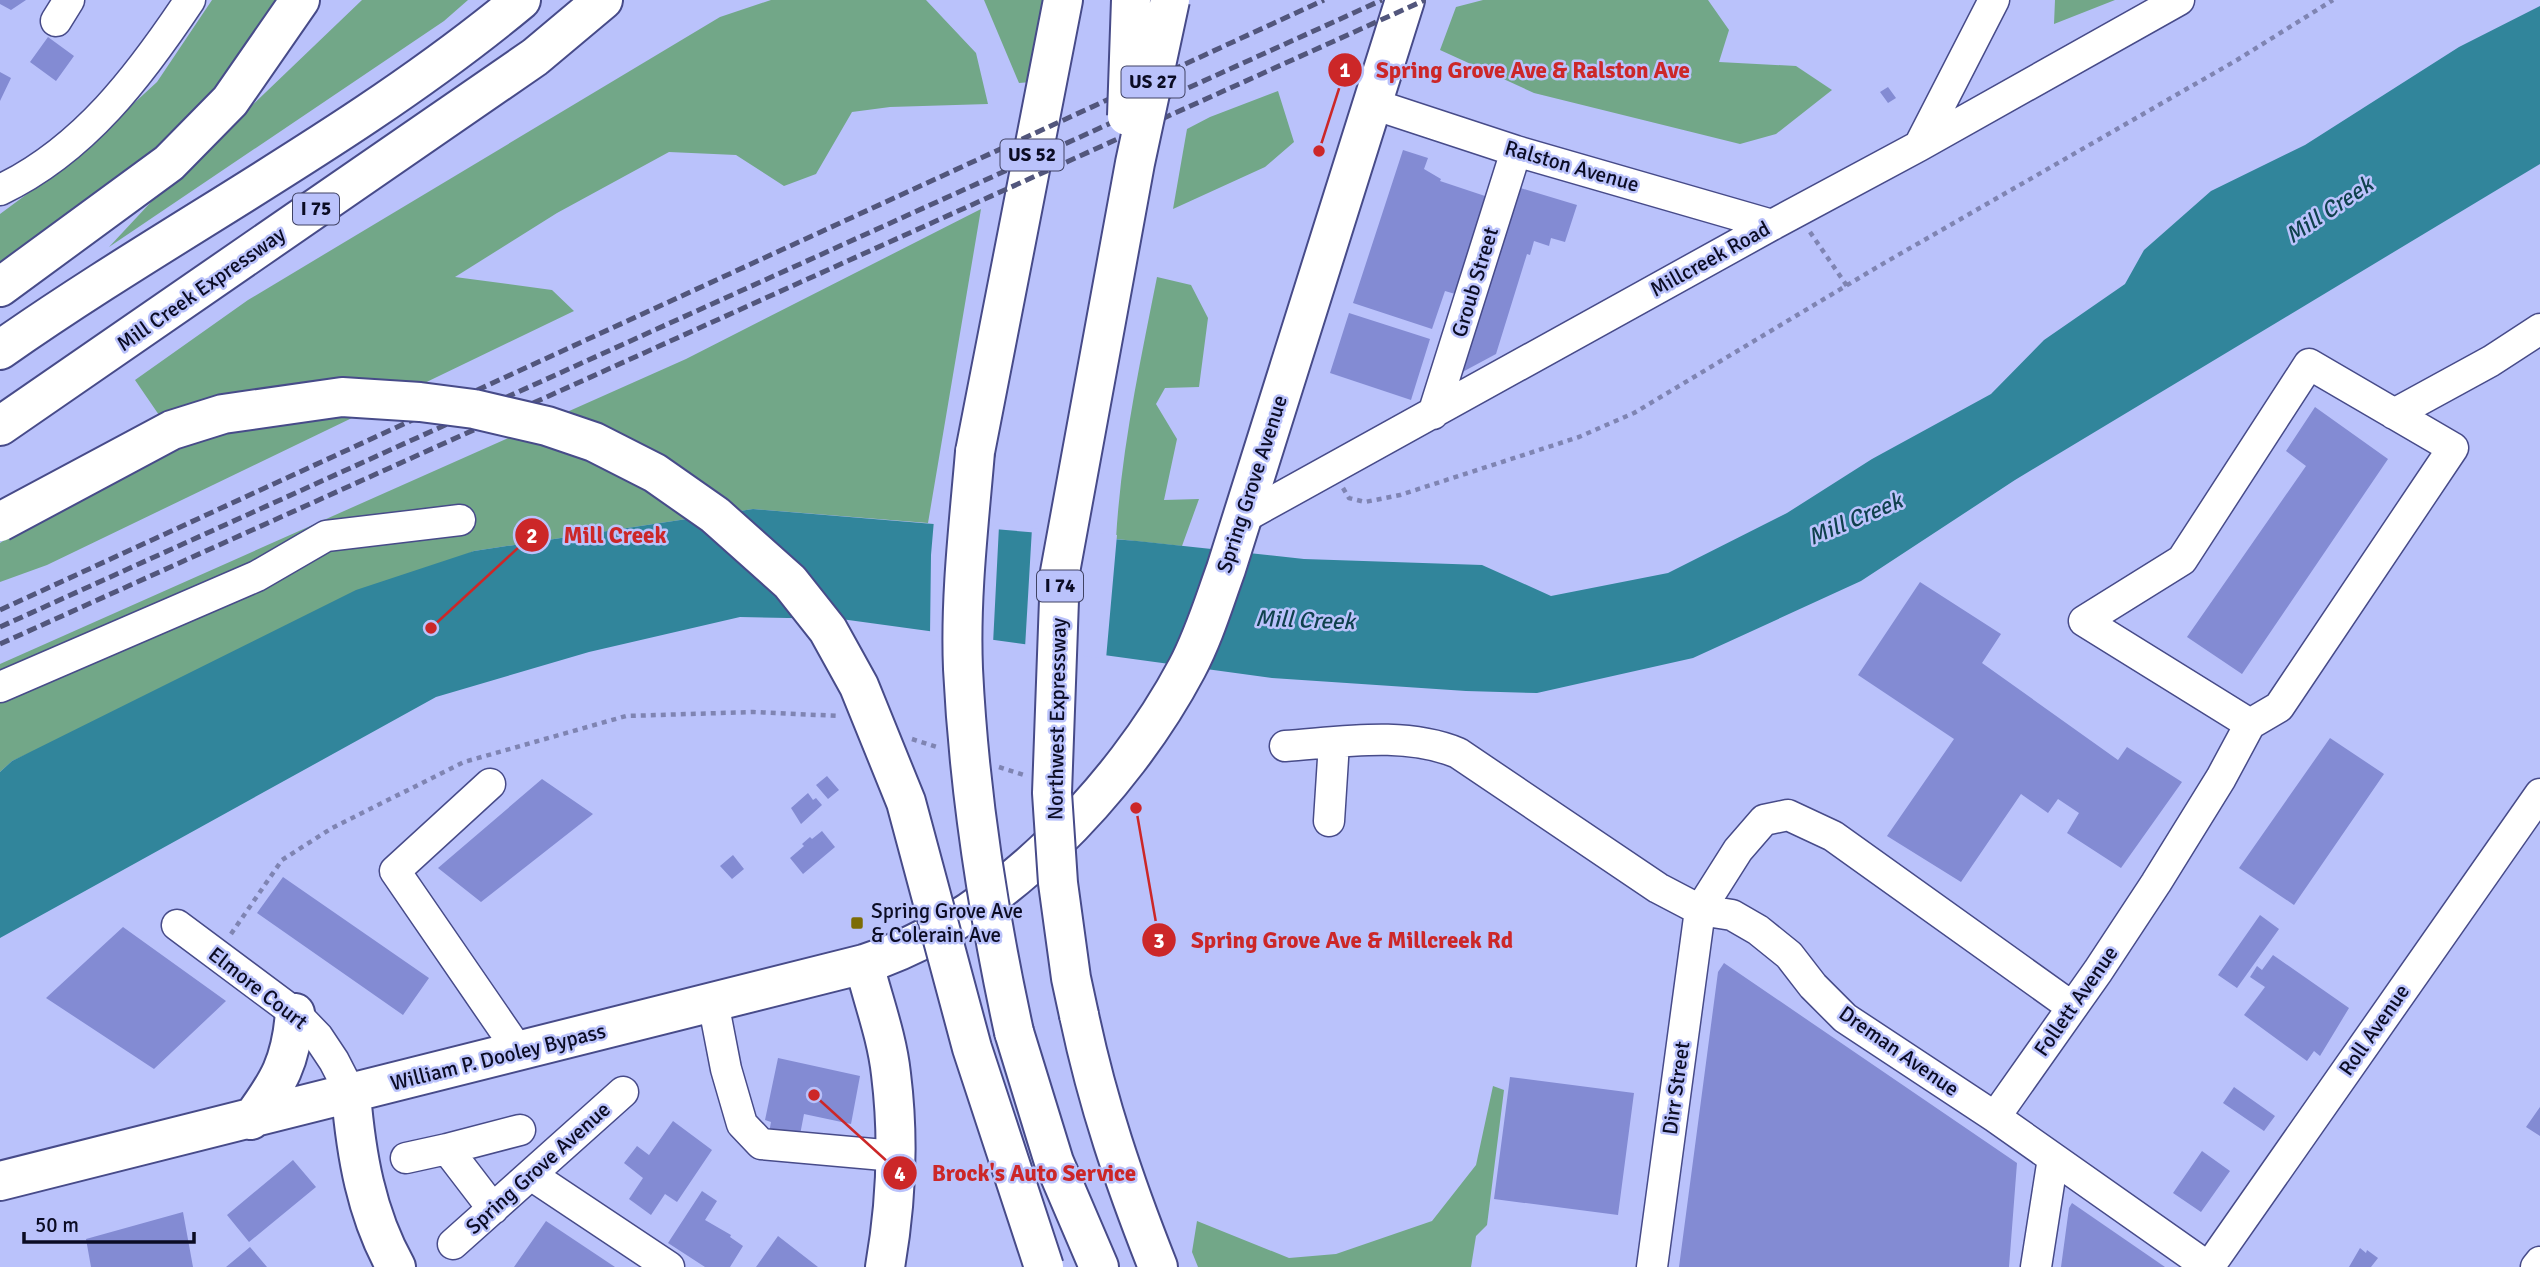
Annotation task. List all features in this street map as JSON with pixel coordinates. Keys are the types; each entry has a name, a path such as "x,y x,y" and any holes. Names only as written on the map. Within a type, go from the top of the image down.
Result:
{"main road":[{"path":"0,288 169,163 230,101 300,0"},
{"name":"Mill Creek Expressway","path":"0,426 535,57 603,0"},
{"name":"US 52","path":"1014,1032 985,890 963,668 965,599 975,452 984,394 1004,310 1031,155 1063,0"},
{"path":"1131,0 1126,119 1135,163"},
{"name":"US 27","path":"1135,163 1170,0"},
{"name":"Spring Grove Avenue","path":"984,902 1061,836 1136,750 1164,709 1202,635 1241,520 1405,0"},
{"name":"I 75","path":"0,351 77,296 311,149 428,70 519,1"},
{"name":"Northwest Expressway","path":"1135,163 1060,572 1052,793 1058,883 1071,978 1093,1081 1115,1154 1158,1267"},
{"path":"0,522 172,430 223,414 342,397 474,409 547,426 594,442 655,473 715,515 790,582 828,630 859,686 906,802 972,1048 1044,1267"},
{"name":"William P. Dooley Bypass","path":"0,1181 864,964 896,954 984,902"},
{"path":"864,964 891,1074 895,1156 892,1226 885,1267"},
{"path":"251,1120 269,1096 286,1065 293,1043 295,1013"},
{"path":"1014,1032 1006,1107 1038,1267"},
{"path":"1014,1032 1054,1163 1099,1267"},
{"path":"351,1094 354,1134 363,1183 375,1222 396,1267"}],"street":[{"path":"0,190 42,165 76,139 116,102 150,60 190,0"},
{"path":"1919,146 1994,0"},
{"name":"Millcreek Road","path":"1241,520 2179,0"},
{"name":"Ralston Avenue","path":"1373,104 1516,151 1784,218"},
{"name":"Groub Street","path":"1433,414 1516,151"},
{"path":"2394,414 2491,361 2540,329"},
{"path":"2309,364 2453,448 2279,707 2250,724 2084,621 2182,561 2309,364"},
{"path":"0,687 257,576 326,536 460,520"},
{"name":"Follett Avenue","path":"1995,1117 2156,883 2221,778 2250,724"},
{"name":"Dreman Avenue","path":"1285,746 1417,741 1436,744 1458,753 1658,888 1700,910 1731,915 1758,930 1789,954 1813,986 1845,1018 1995,1117 2208,1267"},
{"path":"1329,821 1334,743"},
{"path":"489,784 395,871 518,1050"},
{"name":"Roll Avenue","path":"2208,1267 2540,793"},
{"path":"1700,910 1738,850 1764,820 1788,815 1833,836 2072,1007"},
{"name":"Dirr Street","path":"1652,1267 1700,910"},
{"name":"Elmore Court","path":"177,925 295,1013 318,1037 351,1094"},
{"path":"713,1002 726,1069 742,1124 761,1144 895,1156"},
{"name":"Spring Grove Avenue","path":"453,1244 623,1092"},
{"path":"406,1158 520,1130"},
{"path":"447,1149 493,1209"},
{"path":"2036,1267 2053,1158"},
{"path":"531,1175 669,1267"},
{"path":"2536,1267 2540,1262"}],"path":[{"path":"1338,481 1349,498 1365,502 1400,495 1579,438 1634,413 2237,60 2333,0"},
{"path":"1784,218 1847,286"},
{"path":"217,954 282,859 332,828 464,762 626,716 753,712 835,715 848,719"},
{"path":"911,739 950,751"},
{"path":"988,764 1026,776"}],"green space":[{"path":"212,0 309,0 0,302 0,214 69,163 157,82"},
{"path":"362,0 468,0 444,21 109,247 151,202"},
{"path":"771,0 926,0 976,53 988,104 890,107 852,112 816,174 784,186 736,155 669,152 557,213 455,277 552,290 574,311 47,565 0,582 0,543 172,434 135,380 248,300 720,17"},
{"path":"984,0 1042,0 1031,82 1019,83"},
{"path":"1483,0 1708,0 1729,30 1719,62 1796,66 1832,90 1776,134 1740,144 1534,93 1440,50 1456,7"},
{"path":"2055,0 2115,0 2054,24"},
{"path":"1278,91 1294,142 1265,167 1173,209 1187,129 1210,117"},
{"path":"981,209 928,523 753,509 474,551 12,761 0,772 0,664 686,359"},
{"path":"1157,277 1191,285 1208,318 1199,387 1165,388 1156,404 1177,439 1164,500 1199,499 1182,546 1116,539 1127,440"},
{"path":"1493,1086 1504,1090 1487,1225 1476,1236 1471,1267 1198,1267 1192,1252 1197,1221 1289,1258 1336,1254 1432,1221 1476,1165"}],"water":[{"path":"2540,6 2540,164 2015,480 1861,581 1693,658 1537,693 1466,691 1272,678 841,619 740,617 589,652 436,697 0,938 0,772 12,761 356,590 474,551 753,509 1137,541 1304,559 1482,565 1551,596 1668,573 1787,513 1872,459 1991,394 2044,340 2125,284 2144,250 2211,191 2305,145 2459,47"}],"pier":[{"path":"934,520 999,526 993,644 930,635"},
{"path":"1032,528 1117,535 1106,659 1025,648"}],"building":[{"path":"0,0 26,0 11,10 0,4"},
{"path":"48,37 74,56 56,81 30,62"},
{"path":"0,72 11,78 0,101"},
{"path":"1888,87 1896,98 1888,103 1880,92"},
{"path":"1403,150 1428,158 1424,169 1441,179 1440,181 1494,199 1462,296 1445,291 1432,329 1353,303"},
{"path":"1517,187 1577,205 1565,242 1551,238 1549,246 1534,241 1530,255 1527,254 1496,354 1455,376"},
{"path":"1349,313 1430,339 1411,400 1330,373"},
{"path":"2315,407 2388,459 2242,674 2187,637 2306,466 2286,451"},
{"path":"1920,582 2001,634 1982,663 2118,760 2127,747 2182,782 2121,868 2067,833 2079,813 2058,799 2048,813 2021,794 1961,882 1887,836 1954,739 1858,675"},
{"path":"2330,738 2384,774 2294,905 2239,868"},
{"path":"827,776 839,790 828,799 816,785"},
{"path":"542,779 593,814 481,902 438,868"},
{"path":"808,793 822,805 801,824 791,808"},
{"path":"822,831 835,847 803,874 790,858 810,837 812,839"},
{"path":"733,855 744,869 732,879 720,866"},
{"path":"283,877 429,978 403,1015 257,913"},
{"path":"2260,915 2279,929 2237,988 2218,975"},
{"path":"123,927 226,1001 154,1069 46,998"},
{"path":"2273,955 2349,1008 2320,1056 2314,1051 2307,1061 2244,1015 2265,987 2250,977 2257,966 2262,970"},
{"path":"1724,963 2017,1163 2009,1267 1679,1267 1718,972"},
{"path":"778,1058 860,1076 851,1124 804,1114 799,1140 769,1133 771,1122 765,1120"},
{"path":"1510,1077 1634,1093 1618,1215 1494,1199"},
{"path":"2234,1087 2275,1116 2264,1131 2223,1103"},
{"path":"2540,1107 2540,1136 2526,1127"},
{"path":"673,1121 712,1150 677,1202 665,1194 651,1215 629,1199 643,1178 624,1163 637,1146 649,1155"},
{"path":"2202,1151 2230,1171 2201,1212 2173,1193"},
{"path":"293,1160 316,1187 249,1242 227,1215"},
{"path":"702,1191 717,1201 705,1220 731,1235 730,1237 743,1246 730,1267 705,1267 668,1243"},
{"path":"2072,1203 2165,1267 2061,1267 2069,1208"},
{"path":"183,1212 193,1267 91,1267 86,1239"},
{"path":"546,1221 615,1267 514,1267"},
{"path":"778,1236 818,1267 756,1267"},
{"path":"250,1247 267,1267 226,1267"},
{"path":"2360,1248 2378,1258 2371,1267 2349,1267"}],"railway":[{"path":"0,610 1324,0"},
{"path":"0,627 1382,0"},
{"path":"0,644 1425,0"}],"place":[{"name":"Spring Grove Ave & Ralston Ave","path":"1319,151"},
{"name":"Mill Creek","path":"431,628"},
{"name":"Spring Grove Ave & Millcreek Rd","path":"1136,808"},
{"name":"Spring Grove Ave & Colerain Ave","path":"857,923"},
{"name":"Brock's Auto Service","path":"814,1095"}]}
